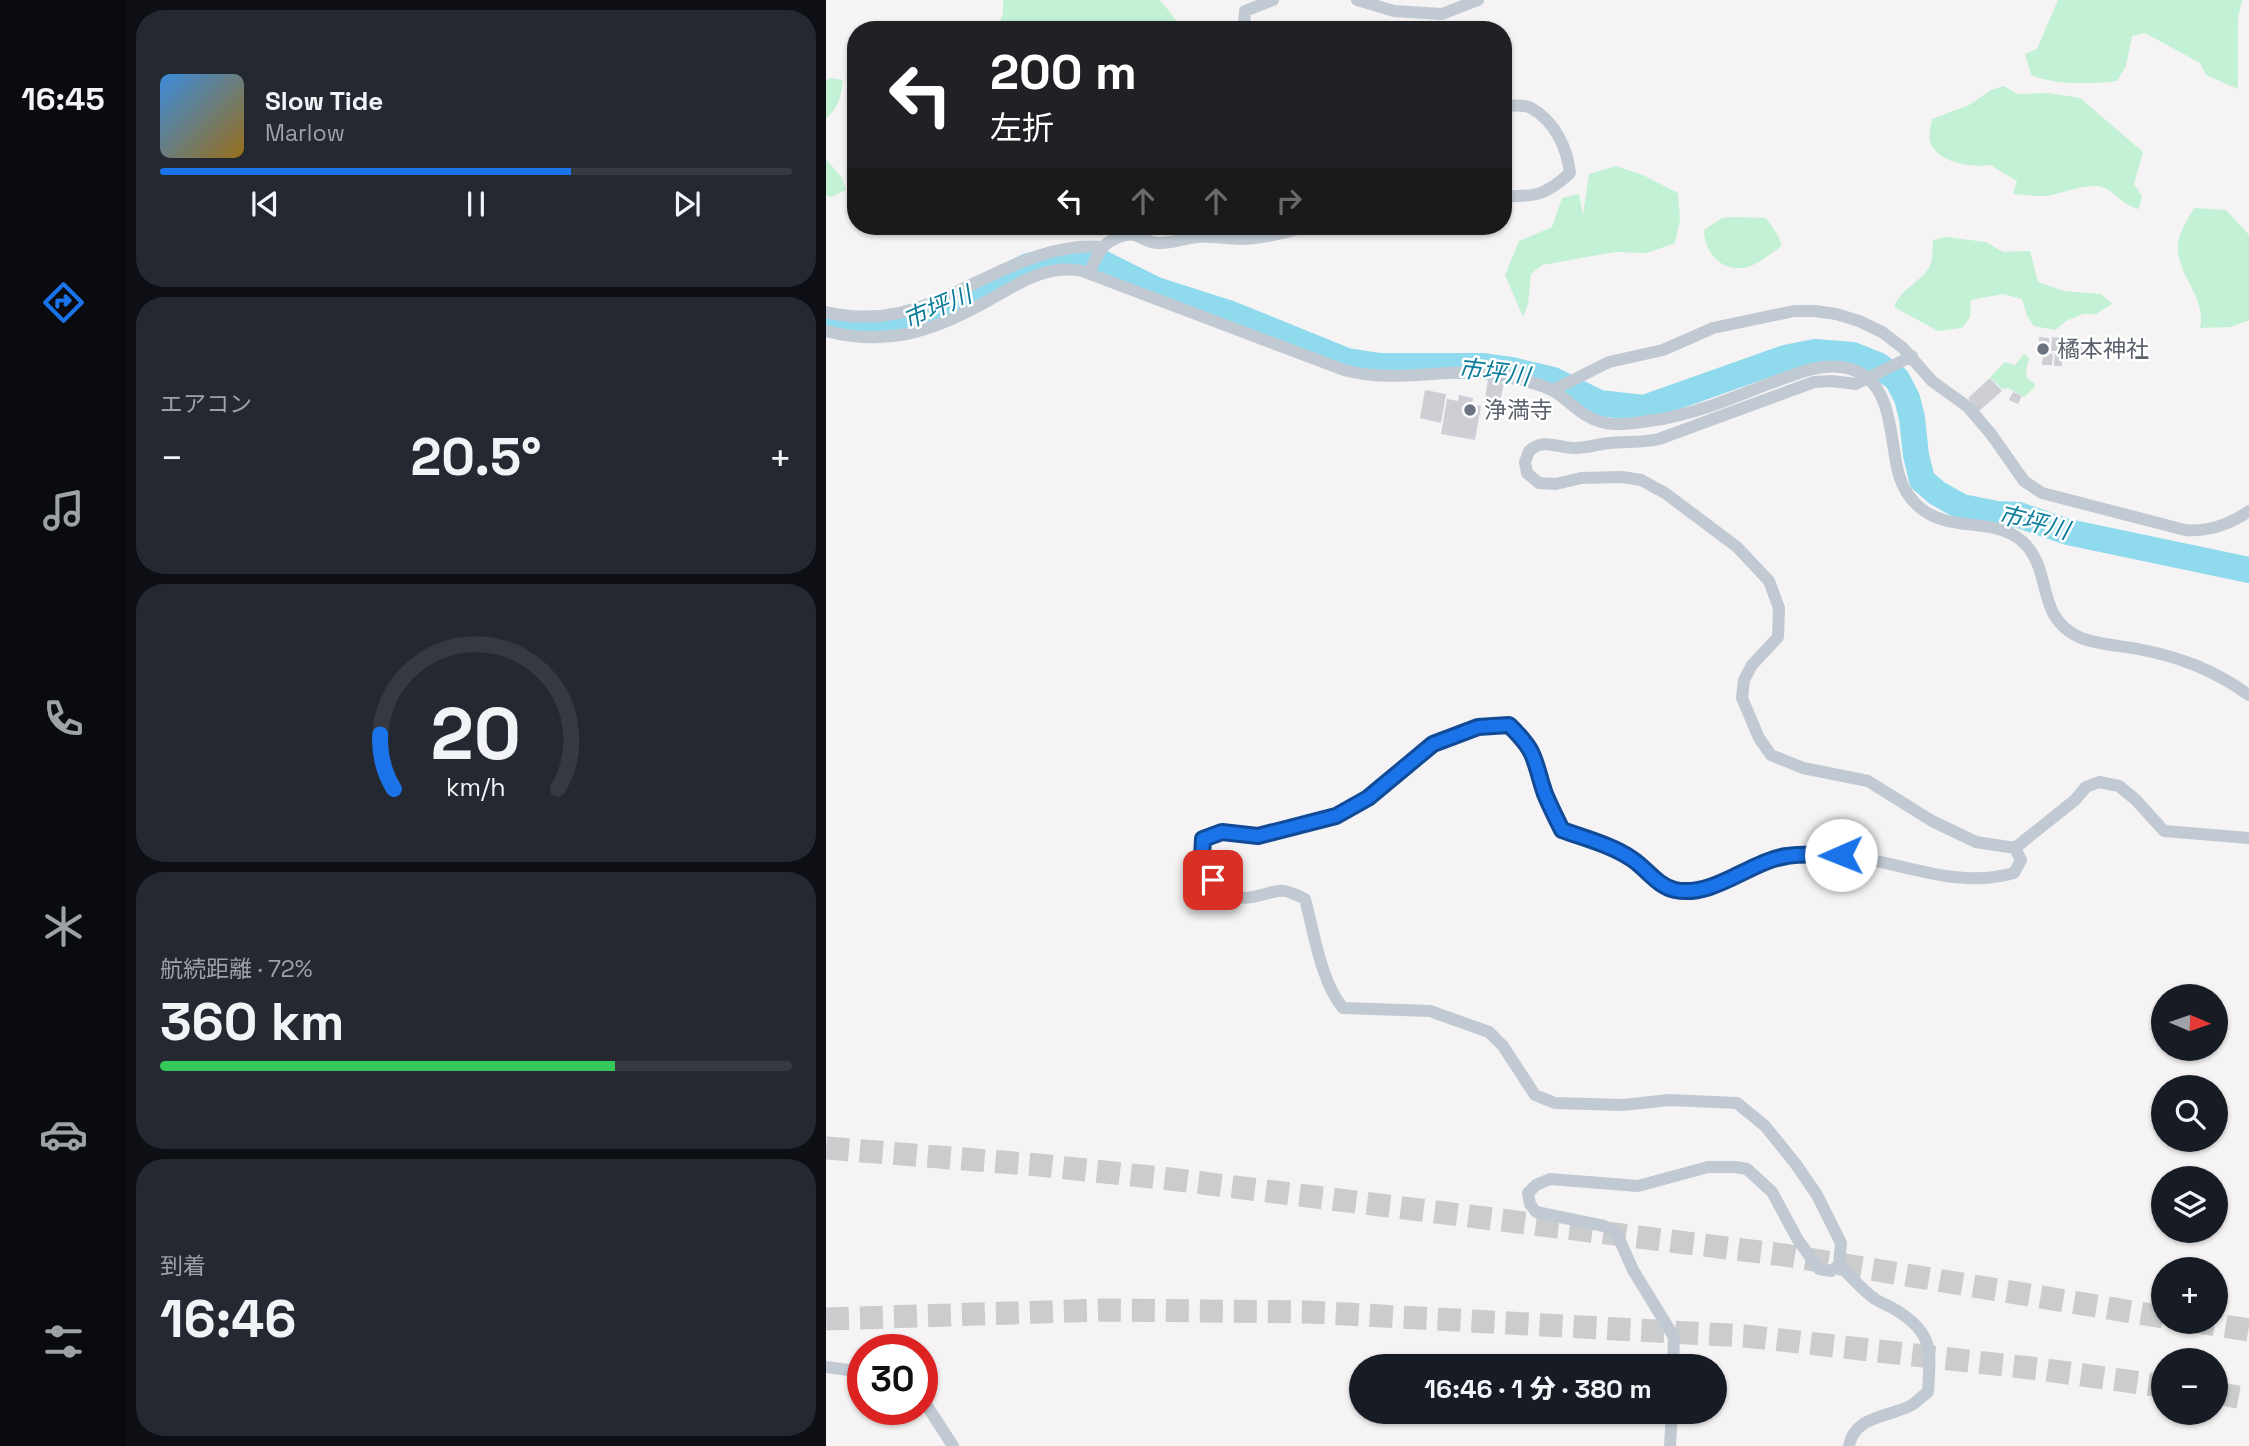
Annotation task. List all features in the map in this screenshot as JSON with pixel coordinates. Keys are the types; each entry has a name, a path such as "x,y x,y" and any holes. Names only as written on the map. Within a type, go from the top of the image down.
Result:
{"street":[{"path":"1244,21 1245,11 1273,0"},
{"path":"1357,0 1394,11 1442,14 1478,0"},
{"path":"1512,106 1529,106 1559,136 1568,153 1570,173 1552,190 1531,197 1512,196"},
{"path":"1089,273 1102,247 1126,235"},
{"path":"1139,235 1159,244 1191,238 1253,238 1269,235"},
{"path":"826,312 874,317 907,312 1020,263 1067,249 1102,247"},
{"path":"1020,263 1027,279"},
{"path":"826,331 858,337 899,338 928,329 978,306 1027,279 1065,269 1089,273 1358,374 1393,378 1489,374 1553,390 1587,416 1603,423 1622,424 1690,413 1818,368 1840,367 1867,378 1878,393 1888,412 1898,473 1912,500 1933,516 1959,523 1995,527 2021,541 2038,564 2051,612 2067,630 2092,641 2181,658 2219,674 2249,695"},
{"path":"1553,390 1595,367 1663,349 1713,328 1794,311 1826,312 1859,321 1882,332 1912,356 1932,381 1968,407 2024,481 2042,493 2185,530 2203,530 2222,525 2249,511"},
{"path":"1912,356 1851,384 1814,382 1692,429 1646,442 1606,443 1578,449 1553,443 1540,444 1529,451 1525,468 1530,478 1539,484 1608,476 1641,480 1665,493 1737,547 1769,581 1779,608 1778,637 1752,665 1744,680 1742,698 1759,738 1771,755 1803,768 1868,781 1932,821 1976,842 2015,848 2075,800 2086,787 2099,782 2119,786 2136,800 2164,831 2249,838"},
{"path":"1673,1354 1674,1338 1633,1270 1616,1232 1604,1226 1536,1212 1530,1204 1528,1193 1536,1185 1550,1179 1638,1186 1708,1167 1747,1170 1772,1192 1798,1240 1819,1269 1831,1271 1839,1265 1841,1243 1817,1195 1796,1163 1765,1126 1737,1103 1669,1100 1623,1105 1555,1103 1535,1095 1503,1046 1489,1032 1430,1011 1343,1008 1335,998 1328,981 1305,899 1287,889 1250,897 1223,897 1202,856 1203,839 1222,832 1258,836 1336,816 1368,798 1433,744 1478,727 1509,725 1527,742 1536,758 1545,794 1562,830 1632,858 1647,874 1672,889 1688,891 1707,888 1786,856 1841,855 1953,878 1993,879 2014,873 2021,860 2015,848"},
{"path":"1839,1265 1875,1299 1898,1310 1917,1325 1926,1337 1930,1349 1928,1392 1911,1405 1867,1421 1852,1434 1849,1446"},
{"path":"826,1367 847,1370"},
{"path":"938,1423 953,1446"},
{"path":"1670,1446 1671,1424"}],"green space":[{"path":"1003,0 1160,0 1177,21 1000,21"},
{"path":"2058,0 2242,0 2238,18 2238,89 2206,75 2200,63 2145,33 2132,36 2126,66 2117,81 2074,83 2051,81 2031,75 2025,54 2037,49"},
{"path":"826,80 843,80 839,101 826,118"},
{"path":"2004,86 2017,94 2048,93 2080,98 2143,152 2134,184 2142,196 2139,209 2107,189 2096,186 2048,196 2013,194 2017,181 1990,165 1974,166 1956,162 1940,155 1934,149 1929,139 1932,119 1969,105 1991,90"},
{"path":"826,159 842,178 846,190 831,197 826,195"},
{"path":"1616,166 1643,175 1678,193 1680,220 1675,243 1647,253 1615,252 1542,265 1531,274 1528,304 1523,317 1505,275 1519,241 1552,227 1562,198 1579,194 1583,215 1589,174"},
{"path":"2194,208 2226,210 2249,235 2249,320 2231,327 2200,328 2199,305 2184,273 2178,250 2180,234"},
{"path":"1722,218 1766,218 1782,246 1748,267 1723,264 1711,254 1704,230"},
{"path":"1946,237 1986,242 2003,252 2030,251 2038,282 2064,291 2101,294 2112,304 2096,314 2083,314 2066,321 2055,330 2034,326 2027,316 2022,299 2003,294 1971,300 1970,317 1962,328 1938,331 1894,307 1902,294 1928,269 1932,261 1933,240"},
{"path":"2024,354 2029,358 2027,378 2035,387 2024,397 2008,388 2002,389 1990,377 2005,362 2015,365"}],"building":[{"path":"2039,337 2049,338 2049,351 2039,351"},
{"path":"2052,337 2064,338 2063,351 2051,351"},
{"path":"2069,340 2082,340 2082,351 2069,350"},
{"path":"2043,353 2053,354 2052,365 2042,365"},
{"path":"2055,353 2062,354 2062,366 2054,366"},
{"path":"1990,378 2002,391 1979,411 1968,398"},
{"path":"1488,380 1504,383 1499,406 1484,403"},
{"path":"1425,390 1446,394 1441,423 1420,418"},
{"path":"2013,392 2022,396 2018,404 2009,400"},
{"path":"1459,395 1473,398 1472,404 1481,406 1475,440 1441,434 1447,399 1458,401"}],"waterway":[{"name":"市坪川","path":"826,321 853,327 905,326 1028,266 1075,257 1100,262 1156,290 1231,314 1347,361 1380,366 1482,366 1511,370 1553,380 1599,403 1644,408 1785,358 1815,352 1853,355 1878,365 1897,379 1907,398 1912,418 1922,480 1937,493 1962,507 2019,515 2068,532 2249,570"}],"tunnel":[{"path":"826,1148 1039,1165 1170,1179 1784,1255 2151,1315"},
{"path":"826,1319 1103,1310 1309,1312 1745,1336 2151,1384"},
{"path":"2228,1327 2249,1330"},
{"path":"2228,1395 2249,1399"}],"place":[{"name":"橘本神社","path":"2043,349"},
{"name":"浄満寺","path":"1470,410"}],"route":[{"path":"1213,880 1202,856 1203,839 1222,832 1258,836 1336,816 1368,798 1433,744 1478,727 1509,725 1527,742 1536,758 1545,794 1562,830 1632,858 1647,874 1672,889 1688,891 1707,888 1786,856 1841,855"}]}
